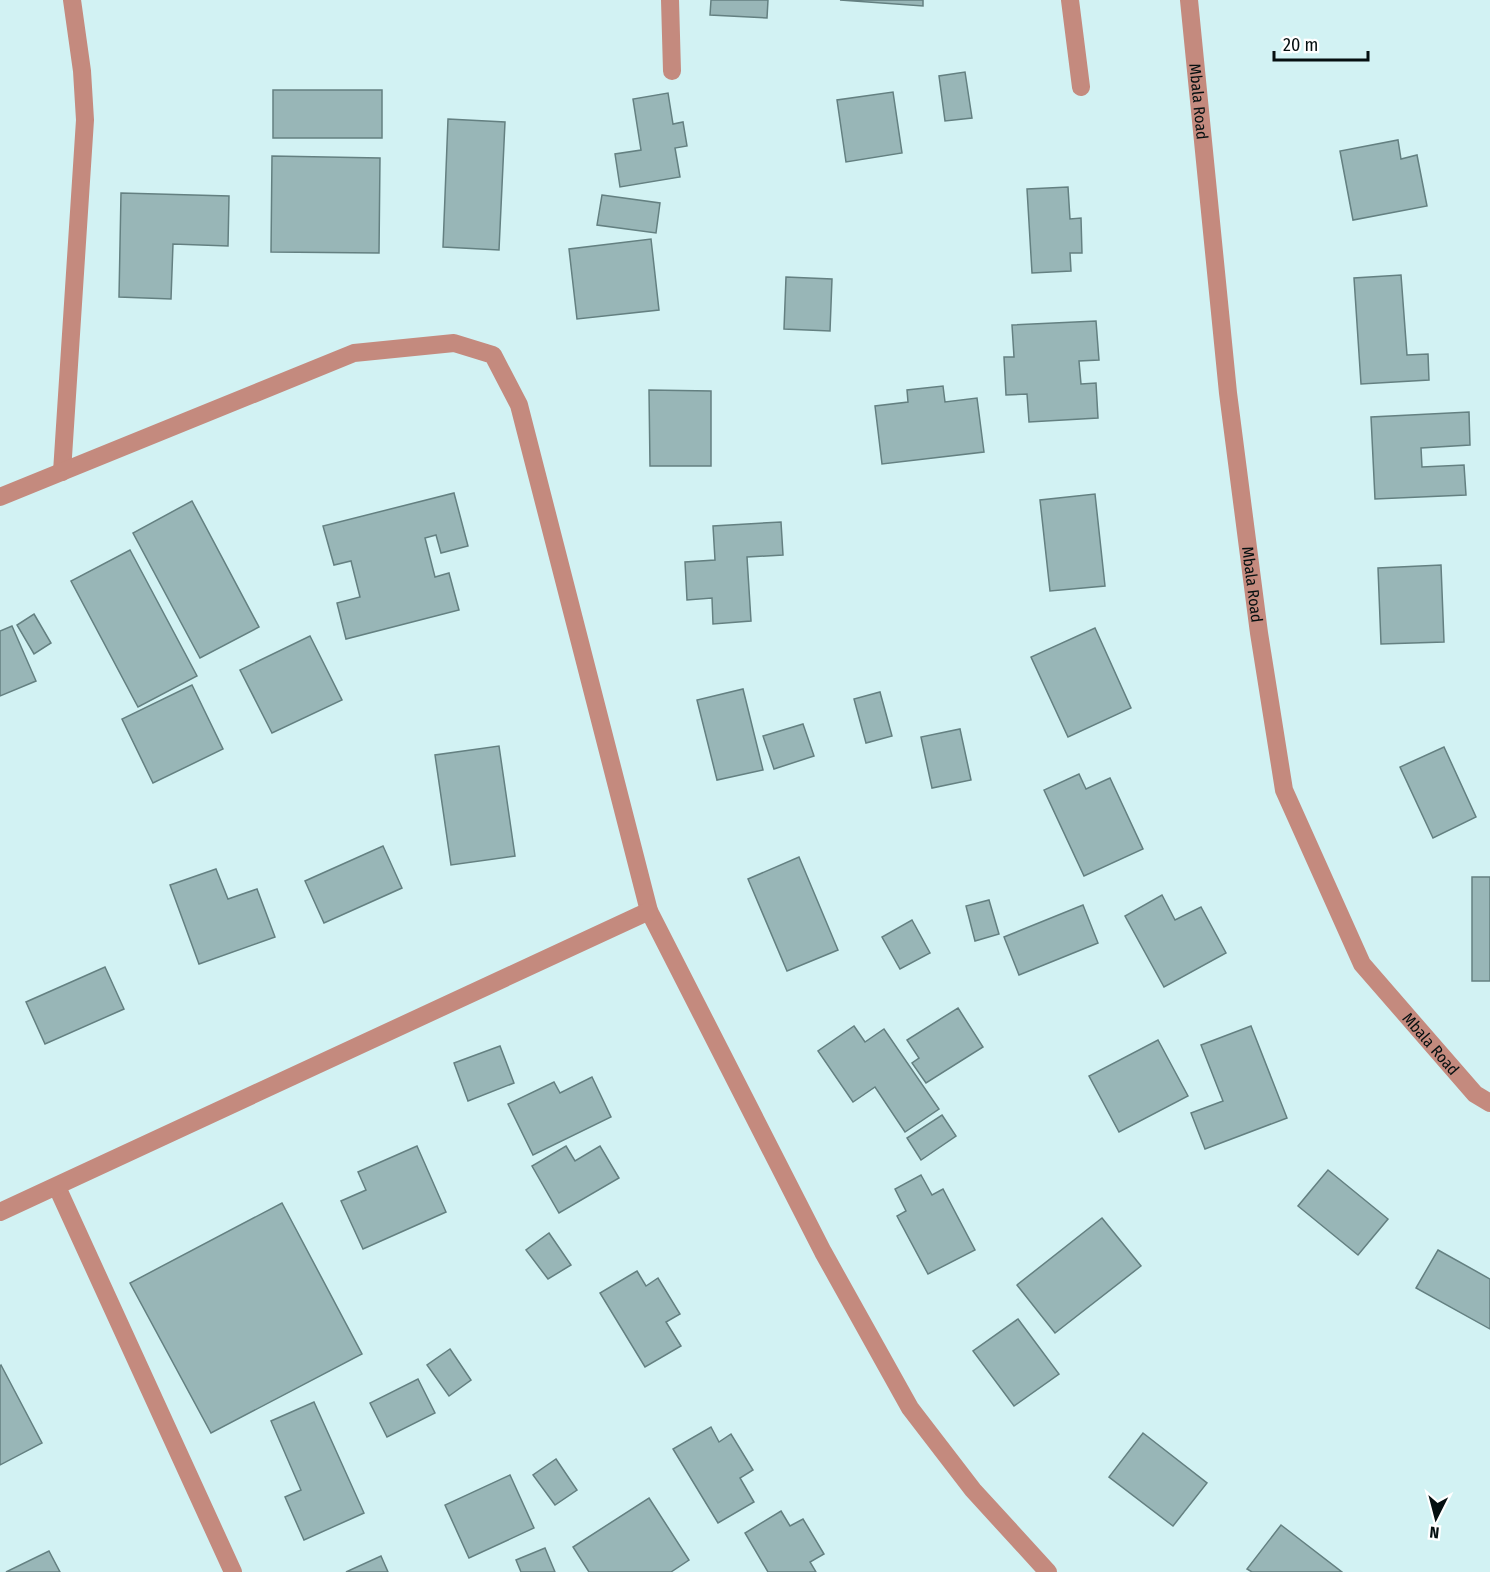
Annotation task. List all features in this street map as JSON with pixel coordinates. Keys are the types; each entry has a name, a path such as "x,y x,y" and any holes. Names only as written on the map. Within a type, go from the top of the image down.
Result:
{"street":[{"path":"62,472 86,120 72,0"},
{"path":"670,0 672,71"},
{"path":"1070,0 1081,87"},
{"name":"Mbala Road","path":"1189,0 1228,393 1259,633 1284,790 1362,964 1475,1094 1490,1103"},
{"path":"0,497 354,352 454,343 493,355 519,405 649,911 823,1252 910,1408 973,1490 1048,1572"},
{"path":"0,1212 649,911"},
{"path":"57,1187 233,1572"}],"building":[{"path":"711,0 768,0 767,18 710,15"},
{"path":"840,0 923,0 923,6"},
{"path":"965,72 972,118 945,121 939,76"},
{"path":"273,90 382,90 382,138 273,138"},
{"path":"893,92 902,153 846,162 837,100"},
{"path":"668,93 673,124 683,122 687,146 675,148 680,177 620,187 615,154 641,150 633,99"},
{"path":"448,119 505,122 499,250 443,247"},
{"path":"1398,140 1401,159 1417,155 1427,206 1353,220 1340,151"},
{"path":"272,156 380,158 379,253 271,252"},
{"path":"1068,187 1070,219 1081,218 1082,253 1070,253 1071,271 1032,273 1027,189"},
{"path":"121,193 229,196 228,246 173,244 171,299 119,297"},
{"path":"602,195 660,203 656,233 597,225"},
{"path":"651,239 659,310 577,319 569,249"},
{"path":"1401,275 1407,355 1428,354 1429,380 1361,384 1354,278"},
{"path":"786,277 832,279 830,331 784,329"},
{"path":"1096,321 1099,360 1079,361 1081,384 1096,383 1098,418 1029,422 1027,394 1006,395 1004,357 1014,357 1012,325"},
{"path":"943,386 945,402 977,398 984,452 882,464 875,406 908,402 907,390"},
{"path":"649,390 711,391 711,466 650,466"},
{"path":"1469,412 1470,445 1421,448 1422,467 1464,465 1466,495 1375,499 1371,417"},
{"path":"454,493 468,546 441,553 436,535 425,538 435,577 449,573 459,610 346,639 337,603 360,597 351,561 334,565 323,526"},
{"path":"1095,494 1105,586 1050,591 1040,500"},
{"path":"192,501 259,627 200,658 133,533"},
{"path":"781,522 783,555 747,557 751,621 713,624 712,598 687,600 685,562 715,560 713,526"},
{"path":"130,550 197,676 138,707 71,581"},
{"path":"1441,565 1444,642 1381,644 1378,568"},
{"path":"34,614 51,643 34,654 17,625"},
{"path":"12,626 36,681 0,696 0,631"},
{"path":"1095,628 1131,708 1068,737 1031,657"},
{"path":"310,636 342,700 272,733 240,670"},
{"path":"192,685 223,749 153,783 122,719"},
{"path":"743,689 763,770 717,780 697,700"},
{"path":"880,692 892,736 866,743 854,699"},
{"path":"803,724 814,756 774,769 763,736"},
{"path":"960,729 971,780 932,788 921,737"},
{"path":"499,746 515,856 451,865 435,755"},
{"path":"1444,747 1476,817 1433,838 1400,767"},
{"path":"1079,774 1086,789 1110,778 1143,849 1084,876 1044,790"},
{"path":"383,846 402,888 324,923 305,881"},
{"path":"799,857 838,950 787,971 748,879"},
{"path":"216,869 228,899 257,889 275,937 199,964 170,885"},
{"path":"1472,877 1490,877 1490,981 1472,981"},
{"path":"1162,895 1175,920 1201,907 1226,953 1164,987 1125,916"},
{"path":"989,900 999,934 975,941 966,906"},
{"path":"1083,905 1098,943 1019,975 1004,937"},
{"path":"912,920 930,953 900,969 882,937"},
{"path":"105,967 124,1009 45,1044 26,1002"},
{"path":"958,1008 983,1047 926,1083 912,1063 919,1058 907,1040"},
{"path":"854,1026 865,1042 884,1029 939,1109 905,1132 875,1087 853,1102 818,1051"},
{"path":"1251,1026 1287,1118 1205,1149 1191,1113 1223,1101 1201,1045"},
{"path":"1158,1040 1188,1096 1119,1132 1089,1076"},
{"path":"500,1046 514,1083 468,1101 454,1063"},
{"path":"592,1077 611,1117 533,1155 508,1104 554,1082 560,1093"},
{"path":"942,1115 956,1136 921,1160 907,1138"},
{"path":"417,1146 446,1212 363,1249 341,1201 366,1190 358,1172"},
{"path":"566,1146 575,1161 600,1146 619,1178 559,1213 532,1166"},
{"path":"1328,1170 1388,1219 1358,1255 1298,1206"},
{"path":"921,1175 932,1195 943,1189 975,1250 928,1274 897,1216 906,1211 895,1189"},
{"path":"282,1203 362,1354 211,1433 130,1283"},
{"path":"1102,1218 1141,1266 1055,1333 1017,1285"},
{"path":"549,1233 571,1265 548,1279 526,1250"},
{"path":"1438,1250 1490,1279 1490,1329 1416,1288"},
{"path":"637,1271 646,1286 658,1278 680,1314 666,1322 681,1346 645,1367 600,1293"},
{"path":"1018,1319 1059,1374 1014,1406 973,1351"},
{"path":"450,1349 471,1380 449,1396 427,1365"},
{"path":"0,1366 42,1443 0,1465"},
{"path":"418,1379 435,1413 387,1437 370,1403"},
{"path":"314,1402 364,1513 304,1540 285,1497 301,1490 271,1421"},
{"path":"711,1427 719,1442 731,1434 753,1470 740,1478 754,1502 718,1523 673,1449"},
{"path":"1143,1433 1207,1483 1173,1526 1109,1477"},
{"path":"556,1459 577,1490 555,1505 533,1475"},
{"path":"510,1475 534,1528 469,1558 445,1505"},
{"path":"649,1498 689,1560 671,1572 589,1572 573,1547"},
{"path":"781,1511 790,1526 803,1519 824,1554 810,1562 816,1572 768,1572 745,1533"},
{"path":"1281,1525 1342,1572 1252,1572 1247,1569"},
{"path":"545,1548 555,1572 521,1572 516,1560"},
{"path":"49,1551 60,1572 6,1572"},
{"path":"381,1556 388,1572 346,1572"}]}
